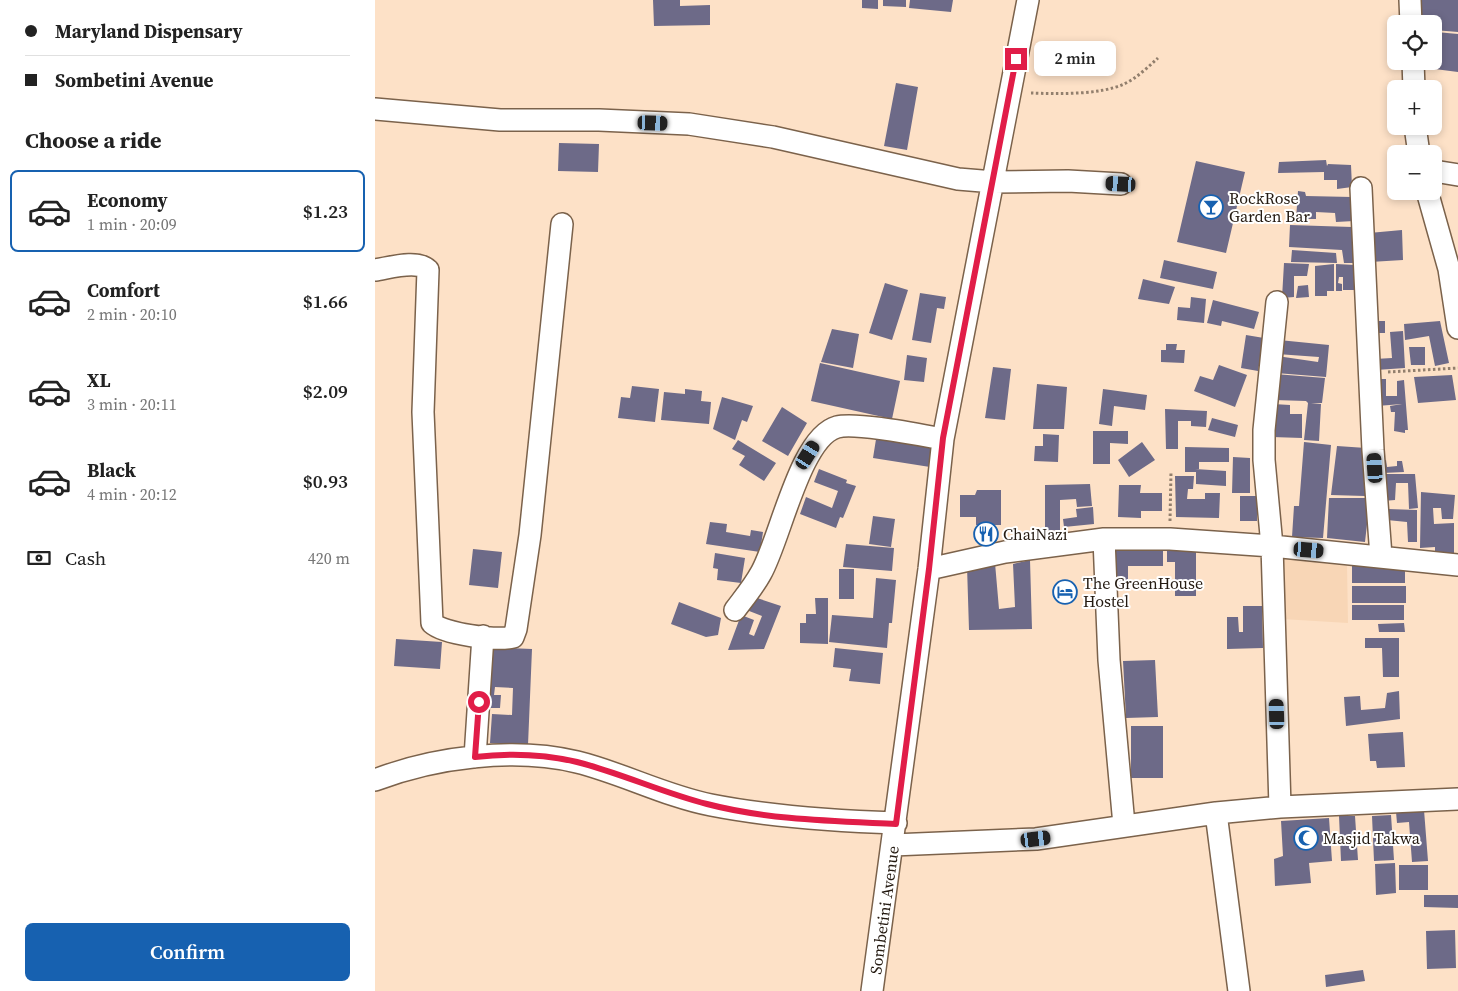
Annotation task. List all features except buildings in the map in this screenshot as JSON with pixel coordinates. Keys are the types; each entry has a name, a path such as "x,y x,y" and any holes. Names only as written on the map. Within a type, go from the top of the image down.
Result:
{"street":[{"name":"Sombetini Avenue","path":"872,991 929,569 943,438 1028,0"},
{"path":"1410,0 1411,15"},
{"path":"375,109 500,120 599,120 689,124 773,137 958,179 994,182 1068,181 1121,184"},
{"path":"1442,172 1458,175"},
{"path":"1361,188 1381,556"},
{"path":"1430,200 1449,269 1458,328"},
{"path":"375,270 416,265 424,266 428,270 423,412 432,623 438,628 496,639 513,637 530,535 563,224"},
{"path":"1277,302 1264,430 1264,460 1272,546 1280,807"},
{"path":"735,610 762,573 808,455 826,432 838,427 861,428 943,438"},
{"path":"929,569 1005,552 1104,539 1170,539 1272,546 1458,565"},
{"path":"1104,539 1109,660 1124,826"},
{"path":"475,757 483,636"},
{"path":"375,780 439,763 503,754 577,762 709,805 760,813 896,824"},
{"path":"893,845 1036,839 1216,813 1280,807 1458,799"},
{"path":"1216,813 1239,991"}],"path":[{"path":"1010,92 1051,94 1091,91 1123,85 1137,77 1158,58"},
{"path":"1370,373 1458,368"},
{"path":"1170,539 1171,472"}],"shaded area":[{"path":"1281,558 1347,566 1348,623 1282,619"}],"place":[{"name":"RockRose Garden Bar","path":"1211,207"},
{"name":"ChaiNazi","path":"986,534"},
{"name":"The GreenHouse Hostel","path":"1065,592"},
{"name":"Masjid Takwa","path":"1306,838"}],"route":[{"path":"479,702 475,757 503,754 577,762 709,805 760,813 896,824 929,569 943,438 994,182 1016,59"}]}
